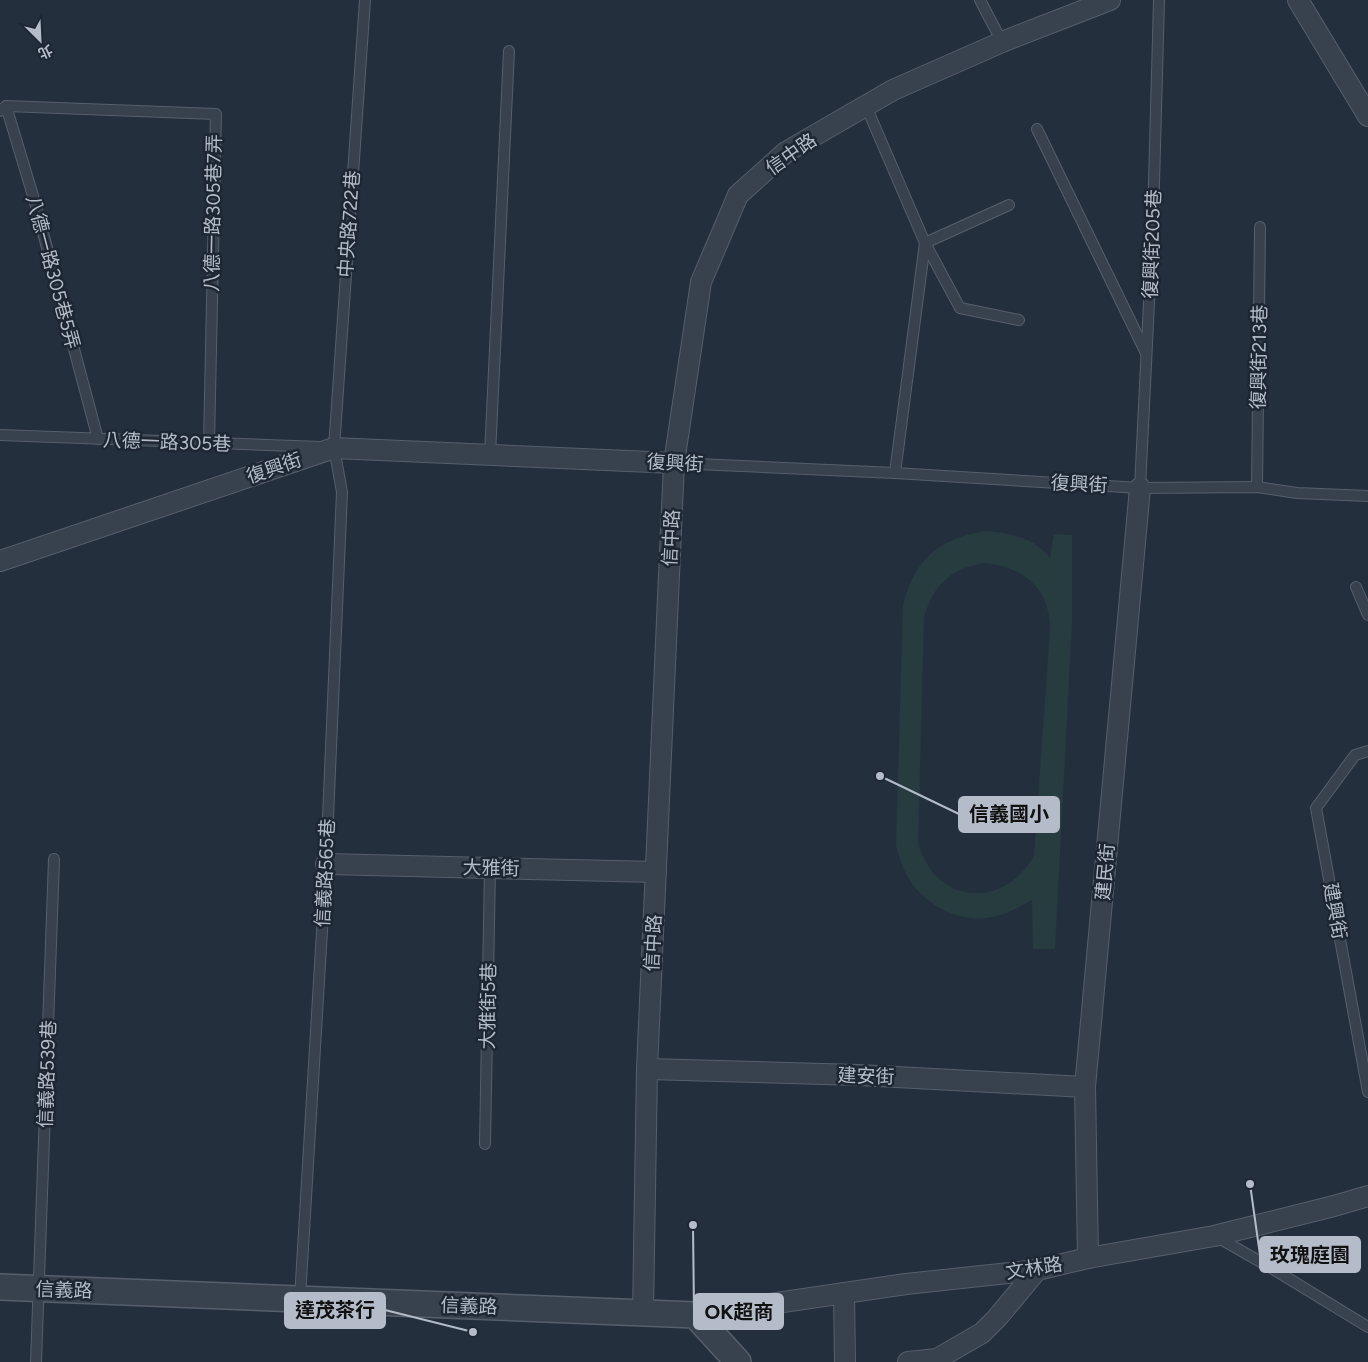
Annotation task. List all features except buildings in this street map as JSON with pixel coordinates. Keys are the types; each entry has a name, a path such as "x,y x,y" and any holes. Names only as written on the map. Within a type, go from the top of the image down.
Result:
{"street":[{"name":"信中路","path":"643,1313 647,1069 674,463 701,282 738,195 786,152 893,90 1002,42 1110,0"},
{"path":"1298,0 1368,116"},
{"name":"復興街","path":"0,561 334,448 674,463"},
{"name":"建民街","path":"1088,1258 1085,1087 1140,488"},
{"name":"大雅街","path":"326,864 656,872"},
{"name":"建安街","path":"647,1069 860,1075 1085,1087"},
{"name":"文林路","path":"695,1315 906,1284 1037,1270 1088,1258 1214,1236 1368,1196"},
{"path":"908,1362 937,1361 982,1333 1037,1270"},
{"name":"信義路","path":"0,1287 695,1315"},
{"path":"844,1293 845,1362"},
{"path":"695,1315 738,1362"}],"lane":[{"name":"中央路722巷","path":"334,448 365,0"},
{"path":"980,0 1002,42"},
{"name":"復興街205巷","path":"1140,488 1154,220 1159,0"},
{"path":"490,455 509,51"},
{"path":"866,106 925,243 960,308 1019,320"},
{"name":"八德一路305巷7弄","path":"3,108 216,114 209,443"},
{"name":"八德一路305巷5弄","path":"3,108 34,198 98,439"},
{"path":"1037,129 1147,354"},
{"path":"925,243 1009,205"},
{"name":"復興街213巷","path":"1257,487 1260,227"},
{"path":"895,473 925,243"},
{"name":"八德一路305巷","path":"0,435 334,448"},
{"name":"信義路565巷","path":"300,1299 326,864 342,492 334,448"},
{"name":"復興街","path":"674,463 895,473 1140,488 1257,487 1297,493 1368,496"},
{"path":"1356,586 1368,615"},
{"name":"建興街","path":"1368,751 1355,755 1316,808 1368,1092"},
{"name":"信義路539巷","path":"36,1362 54,859"},
{"name":"大雅街5巷","path":"485,1144 490,868"},
{"path":"1214,1236 1273,1269 1368,1327"}],"green space":[{"path":"985,531 1013,535 1029,541 1044,551 1050,558 1054,534 1072,535 1072,622 1055,949 1033,949 1032,900 1006,913 984,918 960,916 949,912 928,900 911,882 896,846 903,605 914,575 922,563 942,546 954,539","holes":["984,563 998,565 1022,574 1031,582 1039,591 1049,615 1050,629 1034,856 1021,873 1005,885 988,892 970,893 954,888 939,878 926,863 918,842 924,618 932,596 952,574"]}],"place":[{"name":"信義國小","path":"880,776"},
{"name":"玫瑰庭園","path":"1250,1184"},
{"name":"OK超商","path":"693,1225"},
{"name":"達茂茶行","path":"473,1332"}]}
